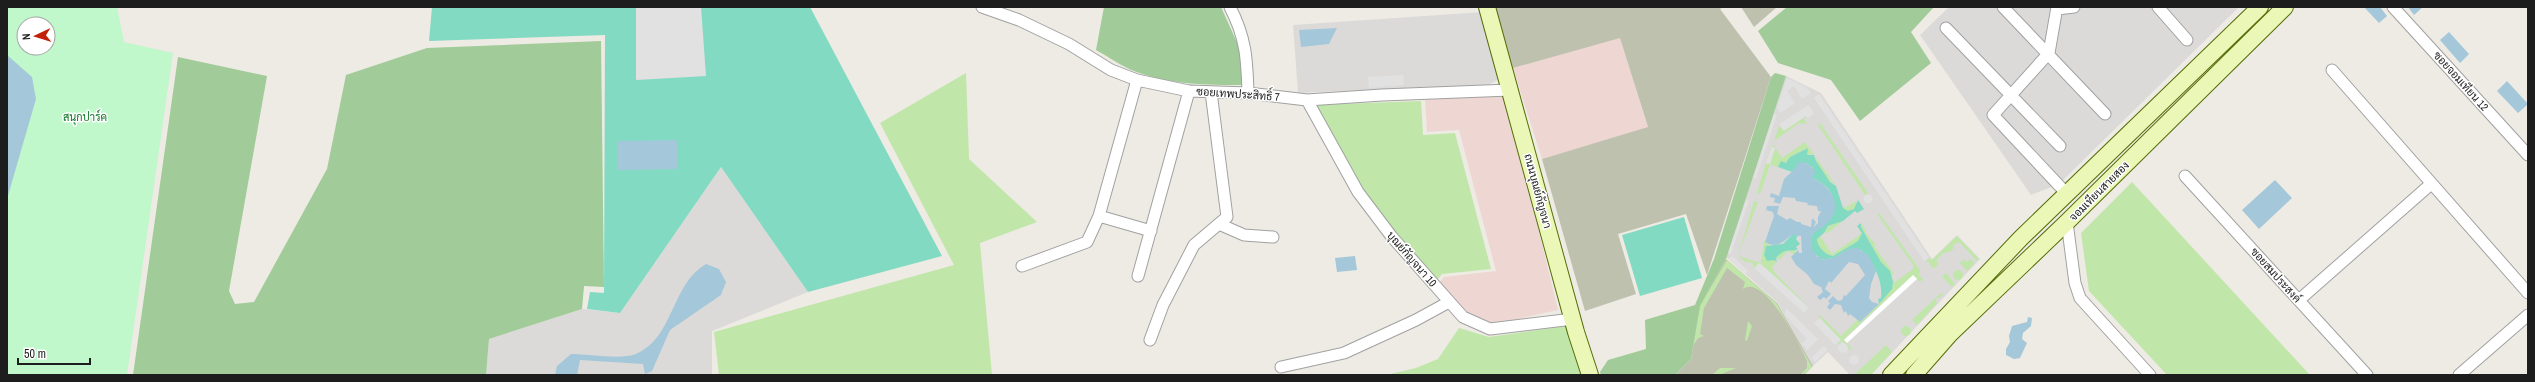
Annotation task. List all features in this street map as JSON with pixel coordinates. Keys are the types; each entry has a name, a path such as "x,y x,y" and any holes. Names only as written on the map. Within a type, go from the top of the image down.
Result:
{"main road":[{"name":"ถนนบุณย์กัญจนา","path":"1487,7 1573,319 1590,375"},
{"name":"จอมเทียนสายสอง","path":"1891,375 1978,283 2067,194 2260,7"},
{"name":"จอมเทียนสายสอง","path":"1914,375 1950,334 2068,222 2285,7"}],"street":[{"name":"ซอยเทพประสิทธิ์ 7","path":"982,7 1019,20 1069,44 1111,70 1137,80 1189,91 1248,93 1307,100 1382,95 1510,90"},
{"path":"1230,7 1241,28 1247,52 1248,93"},
{"path":"2003,7 2049,53 2105,114"},
{"path":"2067,194 1993,115 2049,53 2057,8 2074,7"},
{"path":"2158,7 2187,40"},
{"name":"ซอยจอมเทียน 12","path":"2393,7 2528,155"},
{"path":"1946,28 2010,96 2060,146"},
{"path":"2332,70 2528,293"},
{"path":"1022,266 1087,242 1099,216 1137,80"},
{"path":"1138,276 1189,91"},
{"path":"1150,340 1162,305 1194,245 1227,217 1212,92"},
{"name":"บุณย์กัญจนา 10","path":"1307,100 1358,192 1392,237 1463,317 1490,329 1573,319"},
{"name":"ซอยสมประสงค์","path":"2185,176 2367,375"},
{"path":"2299,300 2431,184"},
{"path":"1099,216 1150,232"},
{"path":"2068,222 2075,283 2080,298 2150,375"},
{"path":"1219,224 1244,235 1274,237"},
{"path":"1281,367 1344,353 1416,320 1449,302"},
{"path":"2460,375 2528,315"}],"shaded area":[{"path":"636,7 701,7 706,76 636,80"},
{"path":"1494,7 1723,7 1720,9 1771,77 1707,275 1686,214 1618,234 1636,294 1585,311 1542,159 1648,127 1620,38 1513,68"},
{"path":"1741,7 1777,7 1754,27"},
{"path":"1949,7 2239,7 2059,184 2031,195 1920,35"},
{"path":"1483,12 1499,79 1486,86 1409,91 1408,88 1298,93 1293,25"},
{"path":"1620,37 1648,128 1542,159 1513,68"},
{"path":"1403,75 1404,85 1369,88 1368,77"},
{"path":"1786,76 1821,93 1932,259 1957,235 1980,259 1871,375 1850,375 1828,352 1813,366 1777,302 1726,257"},
{"path":"1787,78 1806,87 1811,93 1802,99 1794,86 1787,91 1795,103 1780,113 1777,107"},
{"path":"1819,94 1929,258 1924,261 1814,98"},
{"path":"1506,95 1558,310 1490,325 1464,314 1439,283 1444,277 1496,271 1459,130 1427,132 1425,98"},
{"path":"1809,105 1814,114 1808,118 1806,116 1784,131 1779,124"},
{"path":"1774,114 1777,115 1756,179 1753,178"},
{"path":"1772,147 1775,148 1770,164 1766,163"},
{"path":"721,167 808,292 712,331 712,375 486,375 489,339 582,309 620,313"},
{"path":"1866,195 1870,195 1872,199 1870,203 1866,203 1864,201 1864,197"},
{"path":"1746,200 1749,201 1731,254 1728,253"},
{"path":"1732,256 1748,271 1746,274 1729,259"},
{"path":"1726,259 1777,303 1813,366 1804,375 1675,375 1691,359 1700,306"},
{"path":"1759,263 1809,308 1804,313 1754,268"},
{"path":"1786,308 1818,339 1807,350 1802,344 1807,339 1785,315"},
{"path":"1820,318 1841,340 1835,345 1814,323"},
{"path":"1841,343 1845,343 1847,344 1847,352 1841,353 1838,350 1838,346"},
{"path":"1824,346 1828,350 1815,362 1811,358"},
{"path":"1852,355 1856,355 1858,356 1858,364 1852,365 1849,362 1849,358"}],"green space":[{"name":"สนุกปาร์ค","path":"7,7 117,7 124,42 173,53 127,375 7,375"},
{"path":"432,7 810,7 942,256 808,292 721,167 620,313 587,309 590,292 604,293 605,35 429,41"},
{"path":"1104,7 1221,7 1239,47 1244,85 1175,82 1148,76 1120,64 1096,50"},
{"path":"1787,7 1934,7 1911,32 1931,63 1860,121 1831,80 1778,63 1758,31"},
{"path":"601,41 604,287 584,286 582,309 489,339 486,375 133,375 178,57 267,76 229,291 235,304 254,302 327,169 346,75 427,48"},
{"path":"966,73 969,159 1037,222 980,243 992,375 719,375 714,332 954,265 880,123"},
{"path":"1775,73 1786,76 1726,259 1700,306 1691,359 1675,375 1601,375 1600,372 1608,360 1646,349 1645,320 1695,305 1714,259 1771,77"},
{"path":"1421,101 1423,135 1455,133 1491,269 1442,274 1436,281 1364,195 1313,105"},
{"path":"1806,115 1804,119 1807,124 1799,123 1774,141 1779,126 1784,130"},
{"path":"1820,123 1868,193 1865,195 1818,125"},
{"path":"1805,142 1815,156 1811,154 1807,155 1808,148 1790,157 1786,164 1782,162 1778,167 1770,165 1760,194 1757,193 1766,163 1770,164 1775,148 1772,147 1773,144 1782,158"},
{"path":"1808,148 1807,155 1814,155 1816,161 1830,182 1836,186 1843,208 1848,211 1854,209 1858,200 1864,209 1857,213 1855,211 1843,221 1828,226 1824,233 1817,239 1817,242 1824,252 1833,256 1858,241 1862,233 1857,226 1861,223 1861,227 1881,262 1890,271 1893,282 1892,289 1879,304 1878,299 1881,298 1881,291 1879,278 1873,266 1861,250 1849,249 1834,258 1820,260 1818,258 1821,258 1815,254 1811,248 1812,234 1827,220 1831,213 1833,197 1829,190 1812,178 1813,168 1806,163 1798,164 1797,168 1792,172 1778,167 1781,161 1786,163 1790,157"},
{"path":"1815,156 1836,186 1823,173"},
{"path":"2132,182 2310,375 2167,375 2089,291 2081,233"},
{"path":"1754,201 1758,202 1738,256"},
{"path":"1856,201 1857,204 1854,209 1848,211 1843,208 1843,204 1845,208"},
{"path":"1879,213 1920,270 1919,275 1923,279 1920,282 1913,275 1844,339 1852,349 1850,350 1842,341 1836,346 1840,339 1817,315 1822,317 1841,336 1858,319 1860,322 1875,308 1887,294 1893,282 1887,268 1881,262 1861,227 1861,223 1866,231 1865,232 1876,245 1874,246 1893,272 1892,278 1895,282 1913,269 1913,265 1877,214"},
{"path":"1684,217 1702,278 1640,296 1622,235"},
{"path":"1843,221 1829,232 1824,233 1829,226"},
{"path":"1857,226 1862,233 1858,241 1833,256 1824,252 1817,242 1817,239 1820,236 1832,254 1861,233"},
{"path":"1792,235 1798,235 1796,239 1800,244 1796,247 1798,249 1783,252 1776,258 1777,262 1774,260 1767,261 1764,255 1766,246 1783,244"},
{"path":"1957,236 1979,259 1977,261 1959,242 1952,246 1954,248 1950,252 1945,252 1937,259 1938,265 1934,269 1926,260 1929,258 1932,260"},
{"path":"1764,241 1769,244 1764,256 1777,262 1772,267 1775,273 1812,310 1760,263 1754,269 1754,265 1750,261 1747,263 1738,256 1761,263"},
{"path":"1794,248 1797,252 1795,255 1788,251 1779,260 1776,258 1781,252"},
{"path":"1964,259 1966,262 1970,259 1975,263 1967,271 1960,263"},
{"path":"1727,260 1776,303 1812,367 1803,375 1800,375 1807,368 1807,361 1780,313 1761,291 1751,287 1743,289 1745,282 1727,268 1704,308 1700,334 1704,336 1698,338 1693,346 1700,306"},
{"path":"1956,270 1960,270 1962,271 1962,279 1956,280 1953,277 1953,273"},
{"path":"1946,273 1955,284 1952,287 1942,277"},
{"path":"1941,293 1943,295 1935,300 1937,303 1917,325 1912,320"},
{"path":"1748,321 1752,326 1747,341 1745,340"},
{"path":"1566,326 1584,375 1386,375 1416,368 1438,359 1459,328 1489,337"},
{"path":"1904,326 1908,326 1910,327 1910,335 1904,336 1901,333 1901,329"},
{"path":"1886,345 1892,352 1871,375 1854,375"},
{"path":"1720,368 1736,368 1719,375 1712,375"}],"water":[{"path":"2364,7 2380,7 2387,16 2379,23"},
{"path":"2408,7 2423,7 2414,15"},
{"path":"1337,28 1329,44 1301,47 1299,30"},
{"path":"2449,32 2469,54 2460,63 2440,40"},
{"path":"7,55 32,77 36,99 7,199"},
{"path":"2507,81 2528,104 2518,113 2497,91"},
{"path":"677,140 677,169 617,170 617,141"},
{"path":"1799,162 1806,163 1813,169 1815,173 1812,178 1824,185 1829,190 1834,201 1834,214 1830,220 1812,234 1812,249 1817,257 1821,256 1820,260 1834,258 1849,249 1857,248 1869,256 1876,271 1871,284 1869,298 1872,302 1879,304 1860,322 1850,314 1848,316 1846,311 1844,313 1841,305 1835,304 1830,310 1827,307 1830,303 1828,301 1833,296 1838,301 1842,300 1844,295 1846,296 1865,275 1858,264 1849,262 1831,283 1829,281 1825,289 1831,294 1826,299 1824,297 1820,300 1817,297 1823,292 1821,287 1814,284 1808,275 1796,265 1791,257 1798,250 1799,253 1802,253 1801,236 1792,235 1777,245 1765,242 1774,216 1773,212 1766,210 1767,206 1779,206 1777,214 1787,220 1790,218 1811,227 1812,218 1816,222 1813,228 1818,223 1818,217 1821,211 1818,211 1817,206 1807,205 1808,203 1796,201 1795,198 1783,197 1780,204 1774,202 1775,198 1770,197 1771,193 1779,196 1784,179 1794,170"},
{"path":"2275,180 2292,198 2259,229 2242,210"},
{"path":"1355,256 1357,270 1337,272 1335,258"},
{"path":"706,264 719,269 726,282 721,295 670,330 652,371 645,374 643,364 580,360 577,375 555,375 557,366 571,354 622,357 636,354 648,346 658,336 666,324 678,297 686,284 695,273"},
{"path":"2028,317 2032,318 2031,326 2023,333 2022,339 2027,343 2020,358 2014,359 2006,355 2006,349 2010,342 2009,336 2012,326 2027,322"}],"pier":[{"path":"1913,275 1917,279 1847,343 1844,340"}]}
